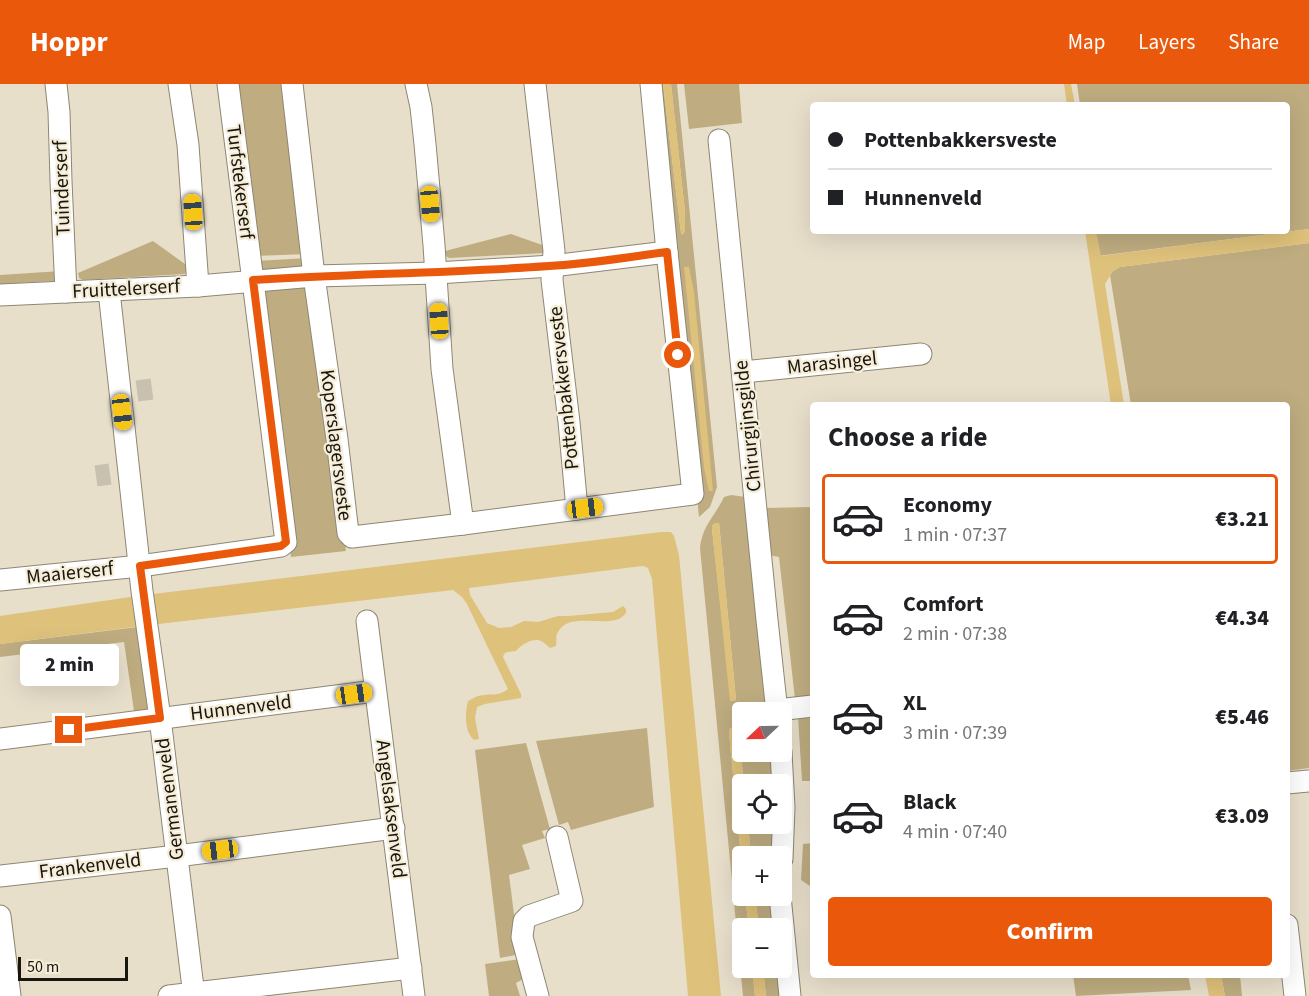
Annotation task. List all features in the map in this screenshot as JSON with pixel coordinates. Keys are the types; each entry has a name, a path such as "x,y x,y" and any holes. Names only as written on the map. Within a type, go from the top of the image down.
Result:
{"street":[{"name":"Tuinderserf","path":"56,84 66,292"},
{"path":"179,84 188,145 198,286"},
{"name":"Turfstekerserf","path":"140,566 281,546 286,542 228,84"},
{"path":"292,84 314,276"},
{"path":"416,84 425,144 442,369 463,524 693,495 651,84"},
{"name":"Pottenbakkersveste","path":"536,84 554,251 552,280 570,422 577,509"},
{"name":"Chirurgijnsgilde","path":"719,140 776,702"},
{"name":"Fruittelerserf","path":"0,295 198,286 314,276 436,273 552,266 667,252"},
{"name":"Koperslagersveste","path":"314,276 348,533 352,537 463,524"},
{"name":"Germanenveld","path":"109,291 128,392 119,472 140,566 193,995"},
{"name":"Marasingel","path":"743,372 921,354"},
{"name":"Maaierserf","path":"0,580 140,566"},
{"name":"Angelsaksenveld","path":"367,621 414,996"},
{"name":"Hunnenveld","path":"0,739 375,691"},
{"path":"792,709 810,706"},
{"path":"782,762 784,807 782,846"},
{"path":"1290,783 1309,781"},
{"name":"Frankenveld","path":"0,876 394,828"},
{"path":"538,996 522,937 524,921 529,916 572,901 557,837"},
{"path":"781,906 790,996"},
{"path":"0,916 10,996"},
{"path":"1290,952 1295,996"},
{"path":"170,996 411,969"}],"shaded area":[{"path":"234,84 286,84 307,254 255,256"},
{"path":"655,84 663,84 681,233 685,232 685,212 671,84 677,84 717,487 710,507 699,517"},
{"path":"663,84 671,84 685,212 685,232 682,235 681,233"},
{"path":"684,84 739,84 742,123 689,129"},
{"path":"1064,84 1071,84 1074,102 1067,102"},
{"path":"1077,84 1309,84 1309,229 1290,231 1290,102 1080,102"},
{"path":"1309,229 1309,243 1120,267 1113,271 1105,284 1124,402 1111,402 1085,234 1097,234 1101,256 1270,234 1290,234 1290,231"},
{"path":"511,234 545,246 545,253 449,258 446,256 445,251"},
{"path":"1095,234 1270,234 1098,256"},
{"path":"153,241 185,264 187,267 185,274 83,280 79,278 78,273"},
{"path":"1309,243 1309,768 1290,771 1290,402 1131,402 1110,275 1120,267"},
{"path":"308,258 306,266 265,274 256,261"},
{"path":"684,267 689,267 694,292 713,491 709,491 704,468"},
{"path":"61,271 57,280 53,281 0,284 0,275"},
{"path":"309,284 346,551 291,557 261,290"},
{"path":"731,495 746,497 769,702 732,702 732,728 729,733 733,774 732,834 739,834 740,846 732,846 732,881 700,548 706,527 724,497","holes":["719,523 736,700 731,701 712,529"]},
{"path":"810,507 810,698 795,699 779,557 768,555 764,508"},
{"path":"715,523 719,523 736,700 730,701 712,529"},
{"path":"671,532 679,555 721,996 688,996 652,579 648,568 634,567 469,588 470,595 487,623 499,628 511,627 524,621 538,622 558,616 613,612 623,606 626,609 626,613 612,621 581,621 564,625 557,634 556,646 550,648 536,640 524,644 516,651 504,654 503,657 521,698 477,707 475,718 479,739 474,740 467,727 468,701 478,696 497,694 508,689 467,604 453,590 0,644 0,616 137,596"},
{"path":"137,627 148,709 142,711 134,711 124,642 0,657 0,644"},
{"path":"810,716 810,781 802,781 798,717"},
{"path":"647,728 654,807 571,830 568,822 559,825 536,741"},
{"path":"732,728 732,762 742,762 743,774 733,774 729,733"},
{"path":"526,743 550,829 542,831 545,838 522,845 530,869 509,875 515,922 512,923 520,954 500,958 475,750"},
{"path":"742,762 775,762 777,774 743,774"},
{"path":"739,834 749,834 750,846 740,846"},
{"path":"749,834 776,834 775,846 750,846"},
{"path":"810,843 810,886 801,880 803,844"},
{"path":"734,906 746,906 748,918 736,918"},
{"path":"746,906 756,906 758,918 748,918"},
{"path":"756,906 774,906 775,918 758,918"},
{"path":"521,959 527,977 516,983 520,996 489,996 485,964"},
{"path":"741,978 753,978 755,996 743,996"},
{"path":"753,978 764,978 766,996 755,996"},
{"path":"764,978 781,978 783,996 766,996"},
{"path":"1073,978 1189,978 1191,990 1076,996"},
{"path":"1206,978 1222,978 1225,996 1209,996"},
{"path":"1222,978 1240,978 1242,996 1225,996"}],"tunnel":[{"path":"137,391 152,389"},
{"path":"96,476 110,474"}],"route":[{"path":"69,730 160,718 140,566 281,546 286,542 253,280 552,266 667,252 678,355"}]}
